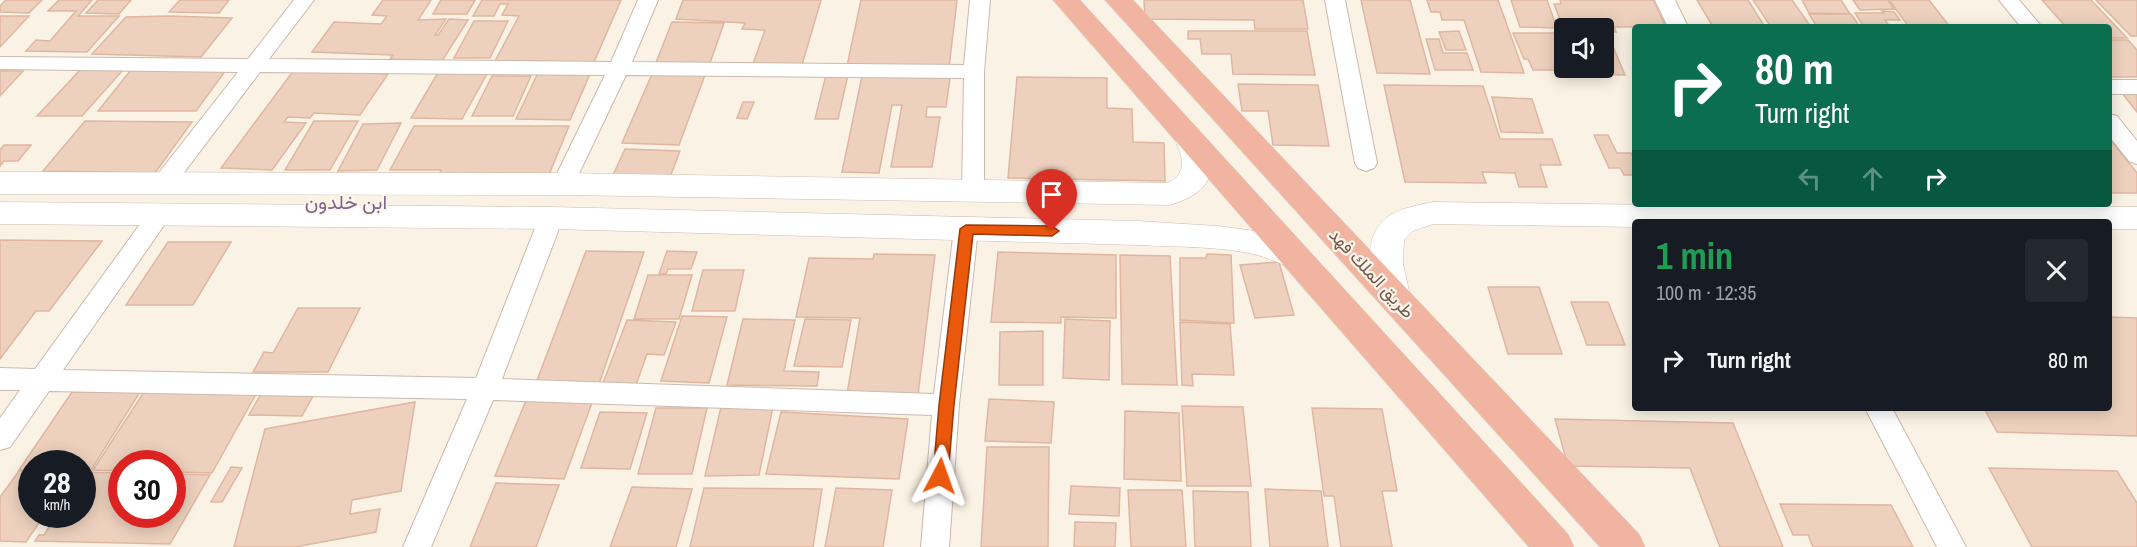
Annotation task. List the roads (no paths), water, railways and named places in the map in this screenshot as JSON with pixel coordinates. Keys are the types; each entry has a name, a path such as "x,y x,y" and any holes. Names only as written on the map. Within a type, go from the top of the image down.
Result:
{"highway":[{"path":"1066,0 1554,547"},
{"name":"طريق الملك فهد","path":"1118,0 1625,547"}],"street":[{"path":"0,439 43,380 160,200 304,0"},
{"path":"563,184 619,68 648,0"},
{"path":"973,192 975,72 980,0"},
{"path":"1335,0 1366,163"},
{"path":"1665,0 1677,24"},
{"path":"2009,0 2029,24"},
{"path":"0,63 975,72"},
{"path":"2112,87 2137,87"},
{"path":"2112,125 2137,156"},
{"path":"0,213 160,200 563,184 1170,194 1192,183 1197,175 1199,164 1188,135"},
{"path":"0,183 160,200 551,218 1138,232 1263,244 1294,256"},
{"path":"1138,195 1154,199 1161,204 1165,219 1153,228 1138,232"},
{"path":"1393,295 1385,267 1385,250 1390,234 1400,223 1414,216 1433,213 1736,210 1814,219"},
{"path":"417,547 485,389 551,218"},
{"path":"1980,219 2137,218"},
{"path":"935,547 946,405 966,229"},
{"path":"0,380 485,389 946,405"},
{"path":"1880,411 1952,547"}],"district":[{"name":"ابن خلدون","path":"346,201"}]}
